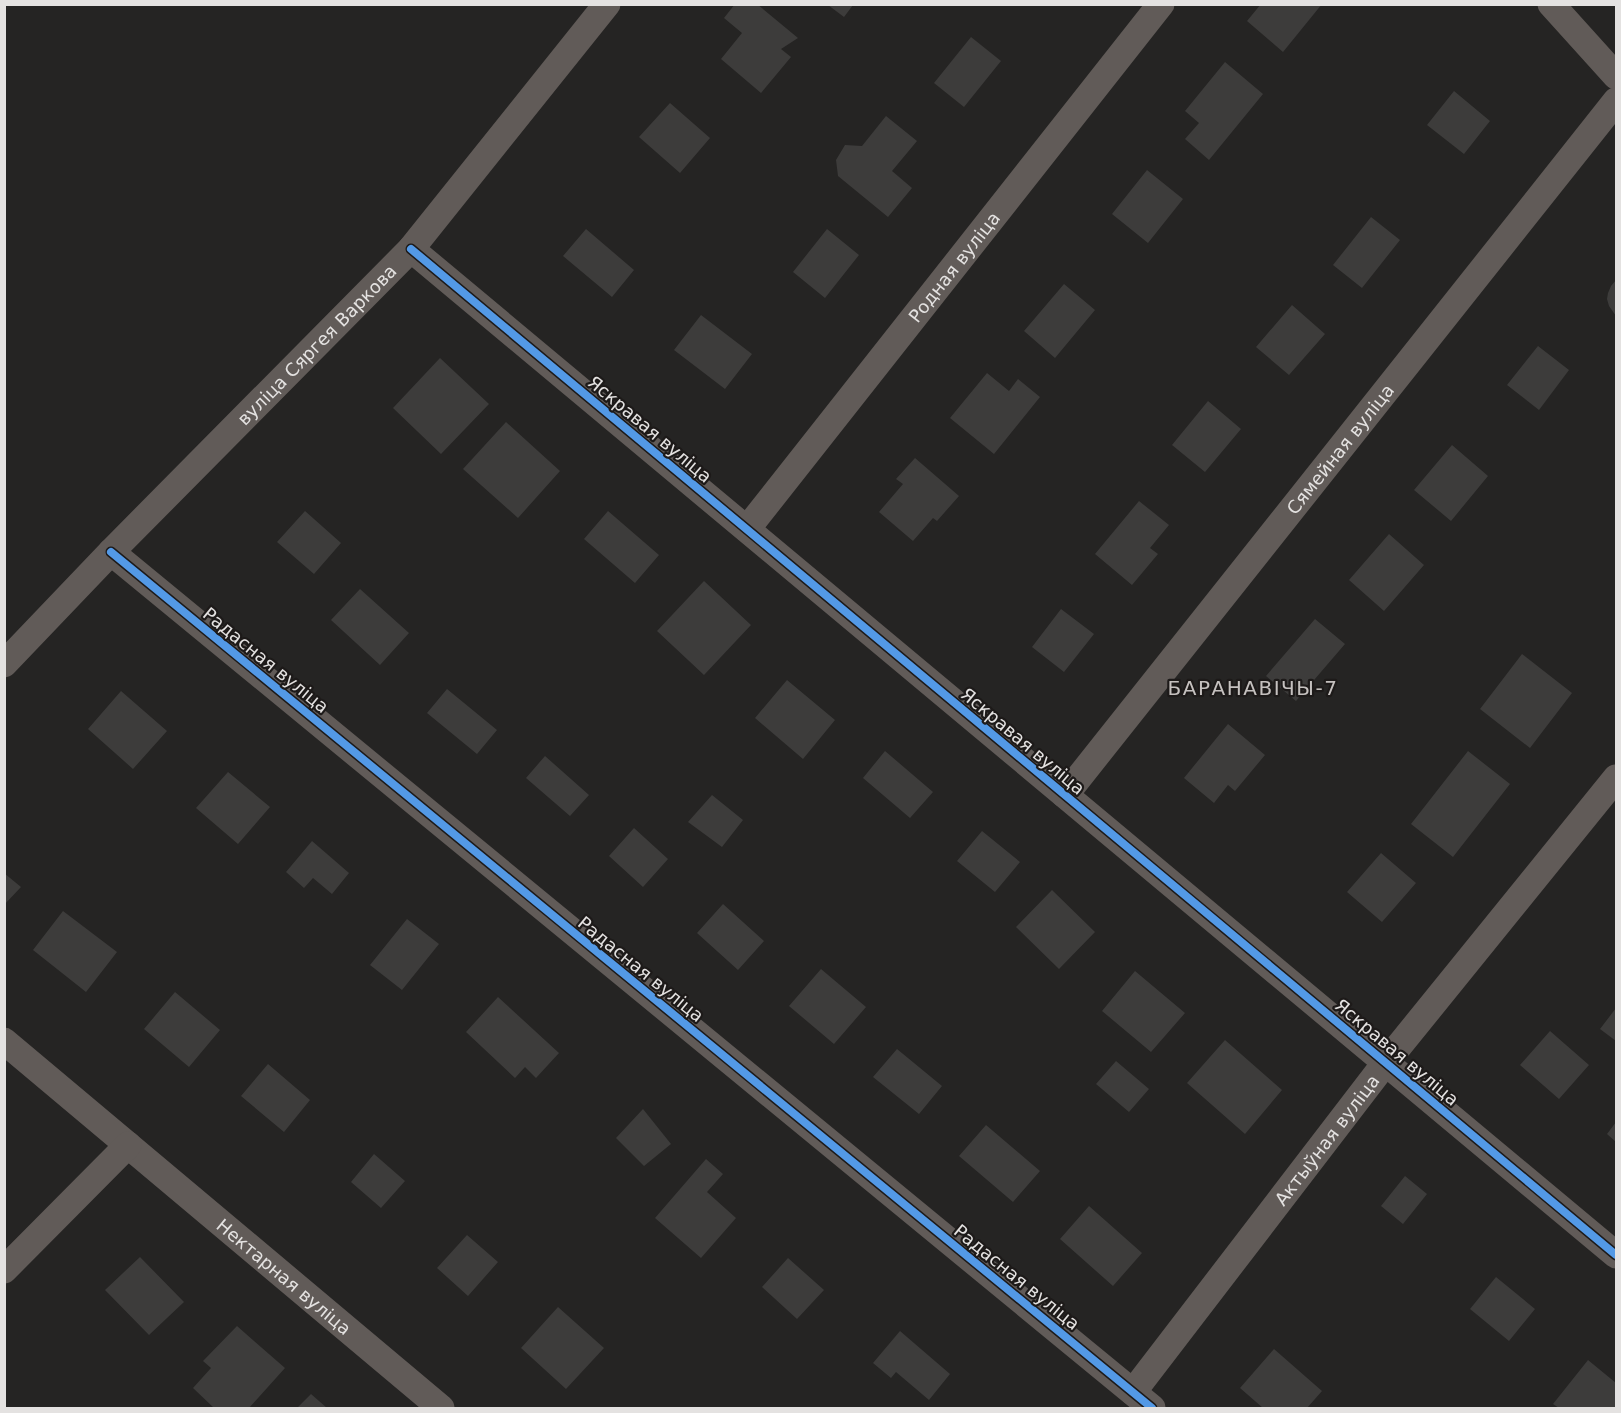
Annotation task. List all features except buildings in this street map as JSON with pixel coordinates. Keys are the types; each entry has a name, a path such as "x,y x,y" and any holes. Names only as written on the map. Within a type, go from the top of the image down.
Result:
{"street":[{"name":"вуліца Сяргея Варкова","path":"4,664 111,552 411,249 607,4"},
{"name":"Родная вуліца","path":"747,529 1161,4"},
{"path":"1551,4 1617,76"},
{"name":"Сямейная вуліца","path":"1065,795 1617,101"},
{"name":"Яскравая вуліца","path":"411,249 1617,1255"},
{"name":"Радасная вуліца","path":"111,552 1142,1400"},
{"name":"Актыўная вуліца","path":"1142,1400 1386,1062 1617,778"},
{"name":"Нектарная вуліца","path":"4,1041 441,1408"},
{"path":"4,1270 128,1145"}],"cycle path":[{"path":"411,249 1616,1255"},
{"path":"111,552 1152,1408"}],"district":[{"name":"БАРАНАВІЧЫ-7","path":"1253,688"}]}
